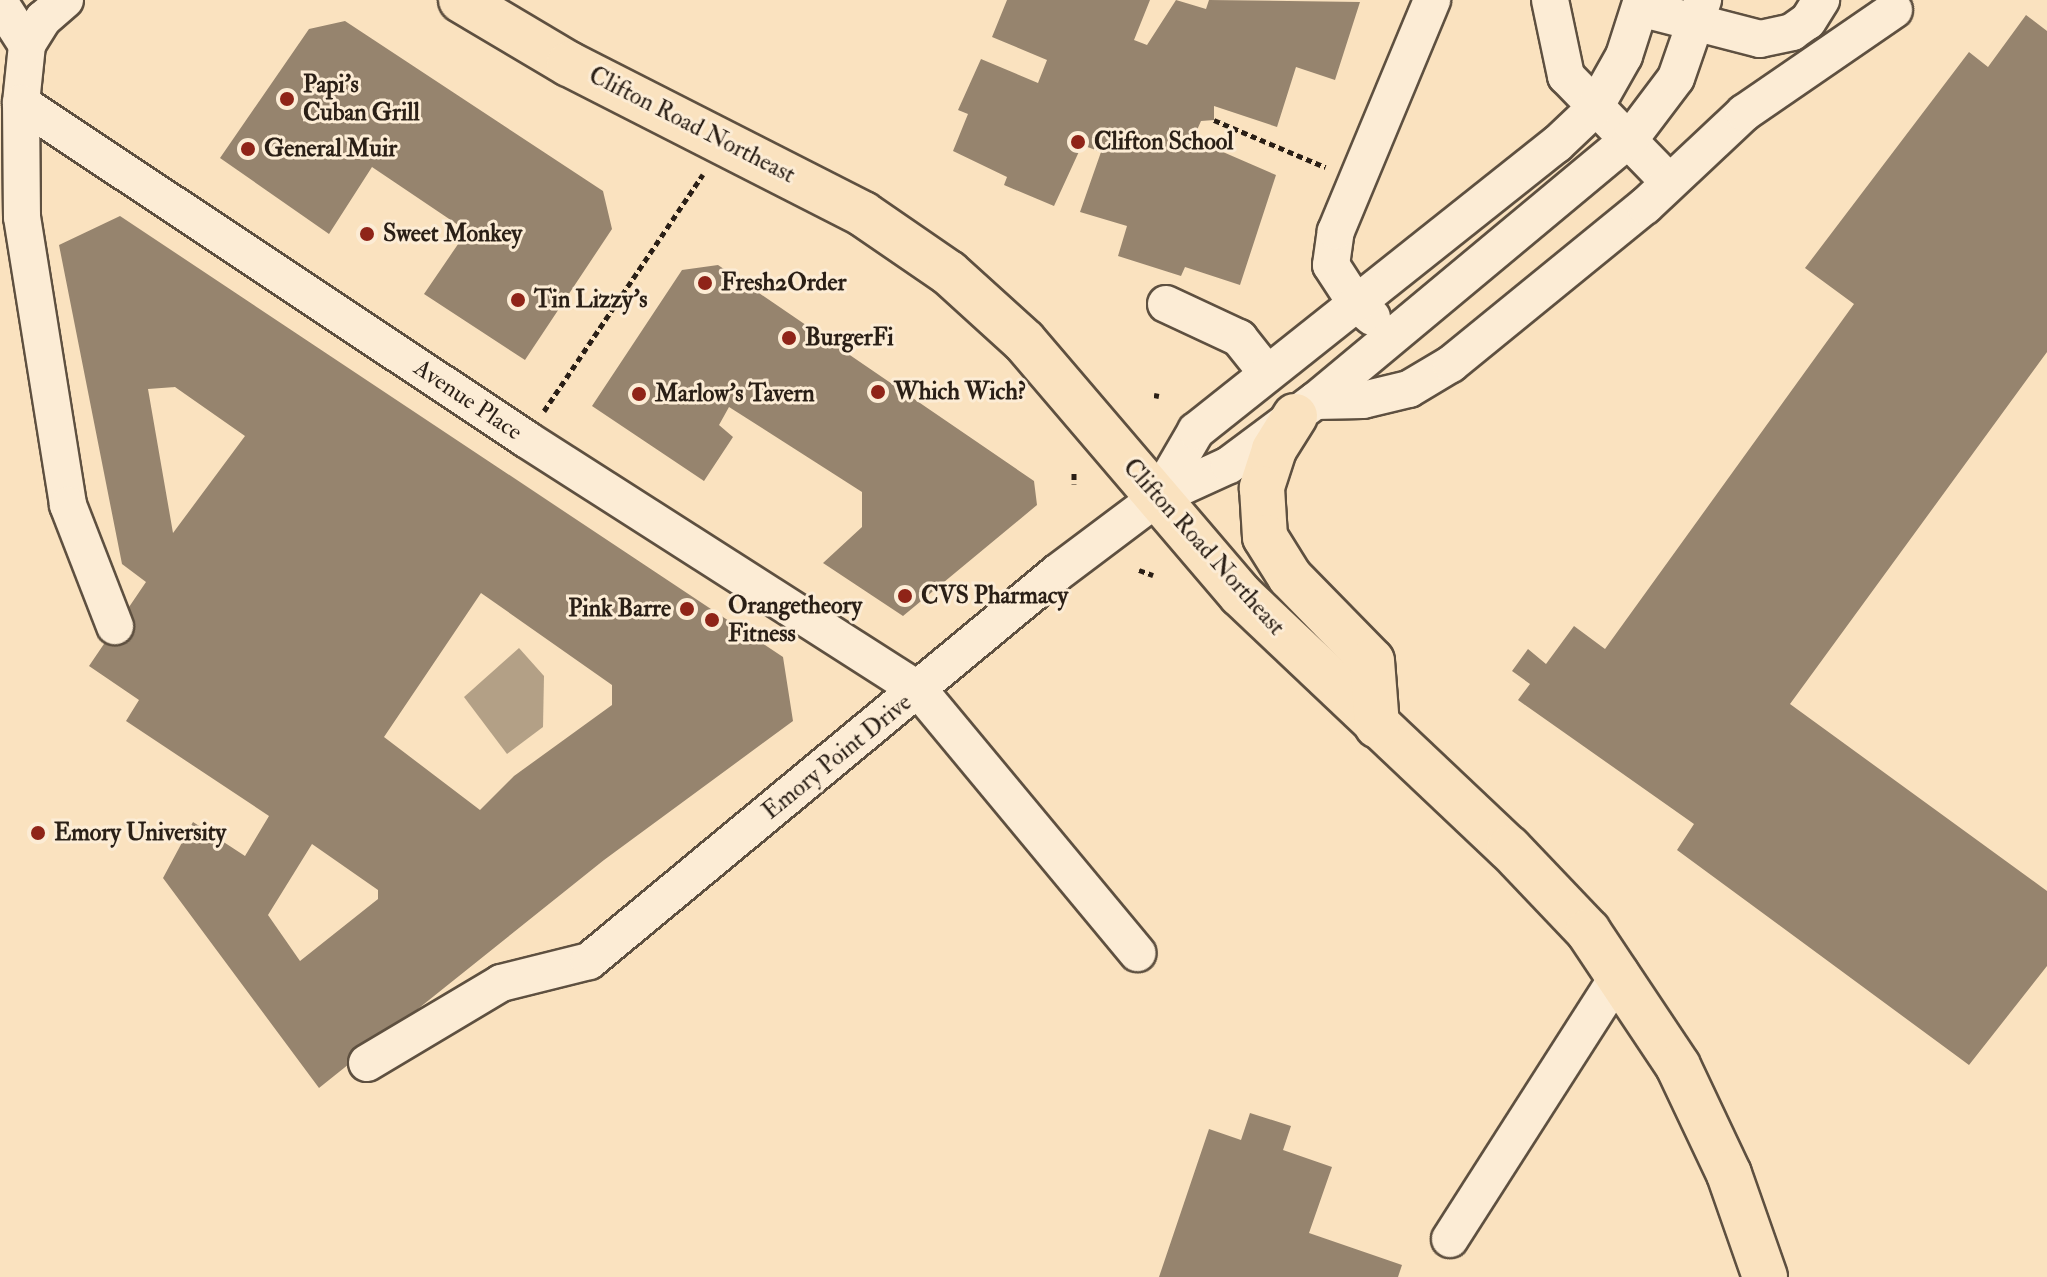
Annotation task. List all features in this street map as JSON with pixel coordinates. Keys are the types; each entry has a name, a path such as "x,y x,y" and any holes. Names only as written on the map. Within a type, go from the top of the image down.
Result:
{"main road":[{"name":"Clifton Road Northeast","path":"461,0 569,64 863,214 949,273 1057,377 1241,595 1549,887 1620,973 1705,1119 1765,1277"},
{"path":"1305,409 1274,450 1262,488 1265,537 1290,577 1372,661 1377,726"}],"street":[{"path":"65,0 43,19 27,45 21,103 22,217 68,505 115,626"},
{"path":"1395,336 1355,302 1331,265 1336,231 1432,0"},
{"path":"1550,0 1566,76 1594,109 1630,139 1668,181"},
{"path":"1157,498 1196,431 1266,372 1556,145 1594,109 1624,56 1641,4 1701,13 1734,36 1777,38 1808,21 1821,0"},
{"path":"1839,0 1861,14 1900,5"},
{"path":"0,3 27,45"},
{"path":"1305,409 1409,389 1451,364 1744,113 1900,5"},
{"path":"1157,498 1229,465 1305,409 1630,139 1676,78 1701,13"},
{"name":"Avenue Place","path":"21,103 526,439 919,690 1137,953"},
{"path":"1166,304 1239,338 1266,372"},
{"name":"Emory Point Drive","path":"367,1063 501,983 589,961 1157,498"},
{"path":"1450,1239 1620,973"}],"path":[{"path":"1214,120 1359,181"},
{"path":"526,439 725,141"},
{"path":"1074,473 1074,484"},
{"path":"1139,570 1153,575"}],"shaded area":[{"path":"519,648 544,676 543,727 507,754 464,697"}],"building":[{"name":"Clifton School","path":"1007,0 1150,0 1134,40 1147,45 1176,0 1206,9 1209,0 1360,2 1335,80 1296,67 1277,127 1214,106 1214,120 1201,121 1193,139 1276,175 1240,285 1185,267 1181,276 1118,256 1127,226 1080,212 1101,152 1082,145 1054,206 1004,185 1007,177 953,151 968,114 958,110 981,59 1038,83 1047,60 992,37"},
{"path":"2026,15 2047,31 2047,352 1790,704 2047,891 2047,966 1969,1065 1677,850 1694,824 1518,700 1530,684 1512,671 1528,649 1546,664 1574,626 1605,649 1854,304 1805,268 1969,52 1988,67"},
{"path":"345,21 603,191 612,229 525,360 424,294 467,231 372,167 329,234 220,158 309,29"},
{"path":"120,216 783,657 793,721 604,860 319,1088 163,878 193,822 245,856 269,816 126,721 139,700 89,666 146,582 122,564 59,245","holes":["175,387 245,436 173,533 148,389","481,593 612,685 612,705 514,776 480,810 384,737","312,844 378,890 378,899 300,961 268,915"]},
{"path":"718,265 1034,481 1037,505 903,616 823,563 862,527 862,492 729,407 719,425 733,437 704,481 592,406 682,270"},
{"path":"1250,1113 1291,1126 1283,1150 1332,1167 1309,1233 1402,1265 1398,1277 1159,1277 1209,1129 1241,1140"}],"place":[{"name":"Papi's Cuban Grill","path":"287,99"},
{"name":"Clifton School","path":"1078,142"},
{"name":"General Muir","path":"248,149"},
{"name":"Sweet Monkey","path":"367,234"},
{"name":"Fresh2Order","path":"705,283"},
{"name":"Tin Lizzy's","path":"518,300"},
{"name":"BurgerFi","path":"789,338"},
{"name":"Which Wich?","path":"878,392"},
{"name":"Marlow's Tavern","path":"639,394"},
{"name":"CVS Pharmacy","path":"905,596"},
{"name":"Pink Barre","path":"687,609"},
{"name":"Orangetheory Fitness","path":"712,620"},
{"name":"Emory University","path":"38,833"}]}
